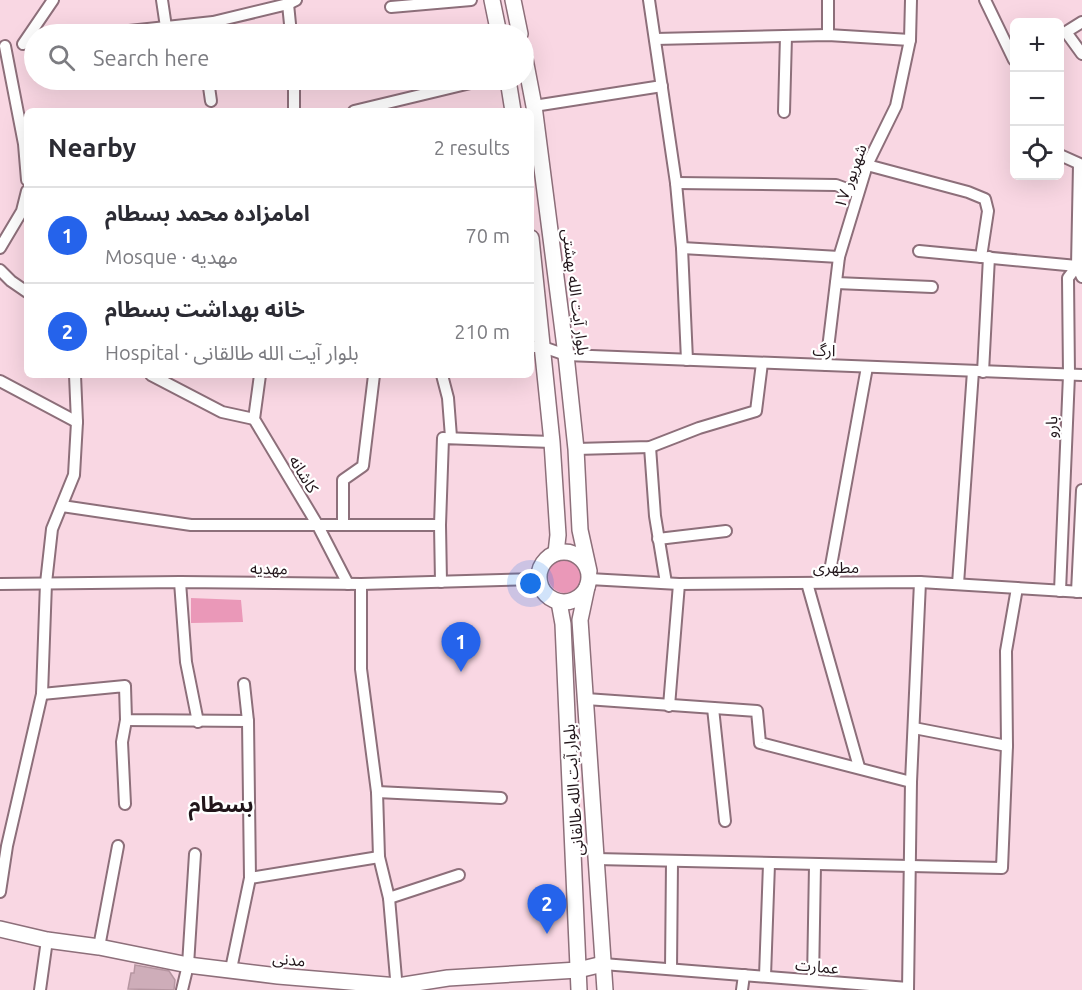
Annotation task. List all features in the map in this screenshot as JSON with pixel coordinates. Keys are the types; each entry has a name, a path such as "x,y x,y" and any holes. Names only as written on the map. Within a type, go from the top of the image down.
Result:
{"street":[{"path":"37,24 53,0"},
{"path":"162,0 166,24"},
{"path":"391,7 471,0"},
{"path":"492,0 497,24"},
{"path":"513,0 518,24"},
{"path":"649,0 676,183 682,248 687,360"},
{"path":"828,0 828,35"},
{"name":"۱۷ شهریور","path":"826,365 839,256 867,165 896,106 910,40 911,0"},
{"path":"985,0 1010,52"},
{"path":"192,24 292,2 291,24"},
{"path":"1082,22 1066,32 1082,54"},
{"path":"655,39 828,35 910,40"},
{"path":"784,112 786,36"},
{"path":"23,44 3,47 24,140"},
{"path":"534,106 662,86"},
{"path":"209,90 211,101"},
{"path":"294,90 294,108"},
{"path":"364,108 421,90"},
{"path":"510,90 513,108"},
{"name":"بلوار آیت الله بهشتی","path":"531,90 566,355 576,449 580,530 588,579"},
{"path":"1064,157 1081,165"},
{"path":"867,165 968,192 985,199 988,211 978,372 958,584"},
{"name":"بارو","path":"1081,165 1077,266 1082,277"},
{"path":"676,183 836,184 858,193"},
{"path":"0,248 22,211 24,203"},
{"path":"682,248 839,256"},
{"path":"918,251 1077,266"},
{"name":"بارو","path":"1060,591 1069,375 1068,278 1077,266"},
{"path":"0,270 24,290"},
{"path":"836,283 932,286"},
{"path":"534,292 537,347 552,442 558,534 556,552 543,563 539,570 539,579 545,594 559,602 576,599 588,579 580,557 572,553 556,552"},
{"name":"ارگ","path":"537,347 566,355 1082,375"},
{"path":"576,449 650,447 699,428 756,411 762,363"},
{"path":"828,582 867,367"},
{"path":"0,892 7,846 42,694 46,583 52,529 74,475 77,422 75,378"},
{"path":"157,378 222,412 254,419 260,378"},
{"path":"343,524 343,480 363,466 374,378"},
{"path":"443,378 448,398 451,437"},
{"path":"0,381 77,422"},
{"name":"کاشانه","path":"254,419 317,524 348,584"},
{"path":"441,582 443,438 552,442"},
{"path":"650,447 655,516 666,583"},
{"path":"1080,592 1082,490"},
{"path":"62,506 191,525 440,525"},
{"path":"658,539 726,531"},
{"name":"مهدیه","path":"0,584 180,582 361,584 539,579"},
{"name":"مطهری","path":"588,579 679,584 920,582 1080,592"},
{"name":"بلوار آیت الله طالقانی","path":"588,579 580,620 605,990"},
{"path":"180,582 186,662 198,722"},
{"name":"عمارت","path":"603,964 908,989 911,782 920,582"},
{"path":"807,583 859,767"},
{"path":"361,584 361,669 377,792 379,857 389,898 398,988"},
{"path":"669,706 679,584"},
{"path":"596,860 1002,868 1007,746 1006,651 1017,588"},
{"name":"بلوار آیت الله طالقانی","path":"559,602 563,624 579,990"},
{"path":"231,969 250,878 248,721 244,684"},
{"path":"42,694 125,686 126,720 122,742 125,804"},
{"path":"586,699 757,711 759,743 911,782"},
{"path":"713,708 724,821"},
{"path":"126,720 248,721"},
{"path":"914,728 1007,746"},
{"path":"377,792 501,798"},
{"path":"99,947 118,846"},
{"path":"182,990 188,965 195,854"},
{"path":"250,878 379,857"},
{"path":"671,969 672,862"},
{"path":"765,976 769,864"},
{"path":"813,980 815,865"},
{"path":"389,898 459,875"},
{"name":"مدنی","path":"0,929 47,940 99,947 188,965 398,988 578,970 603,964"},
{"path":"40,990 47,940"},
{"path":"742,990 744,975"}],"shaded area":[{"path":"565,559 577,564 582,576 577,588 565,593 553,588 548,576 553,564"},
{"path":"191,598 241,600 243,622 191,623"}],"building":[{"path":"135,965 169,971 175,980 174,990 128,989"}],"place":[{"name":"امامزاده محمد بسطام","path":"461,672"},
{"name":"خانه بهداشت بسطام","path":"547,934"}],"district":[{"name":"بسطام","path":"221,803"}]}
